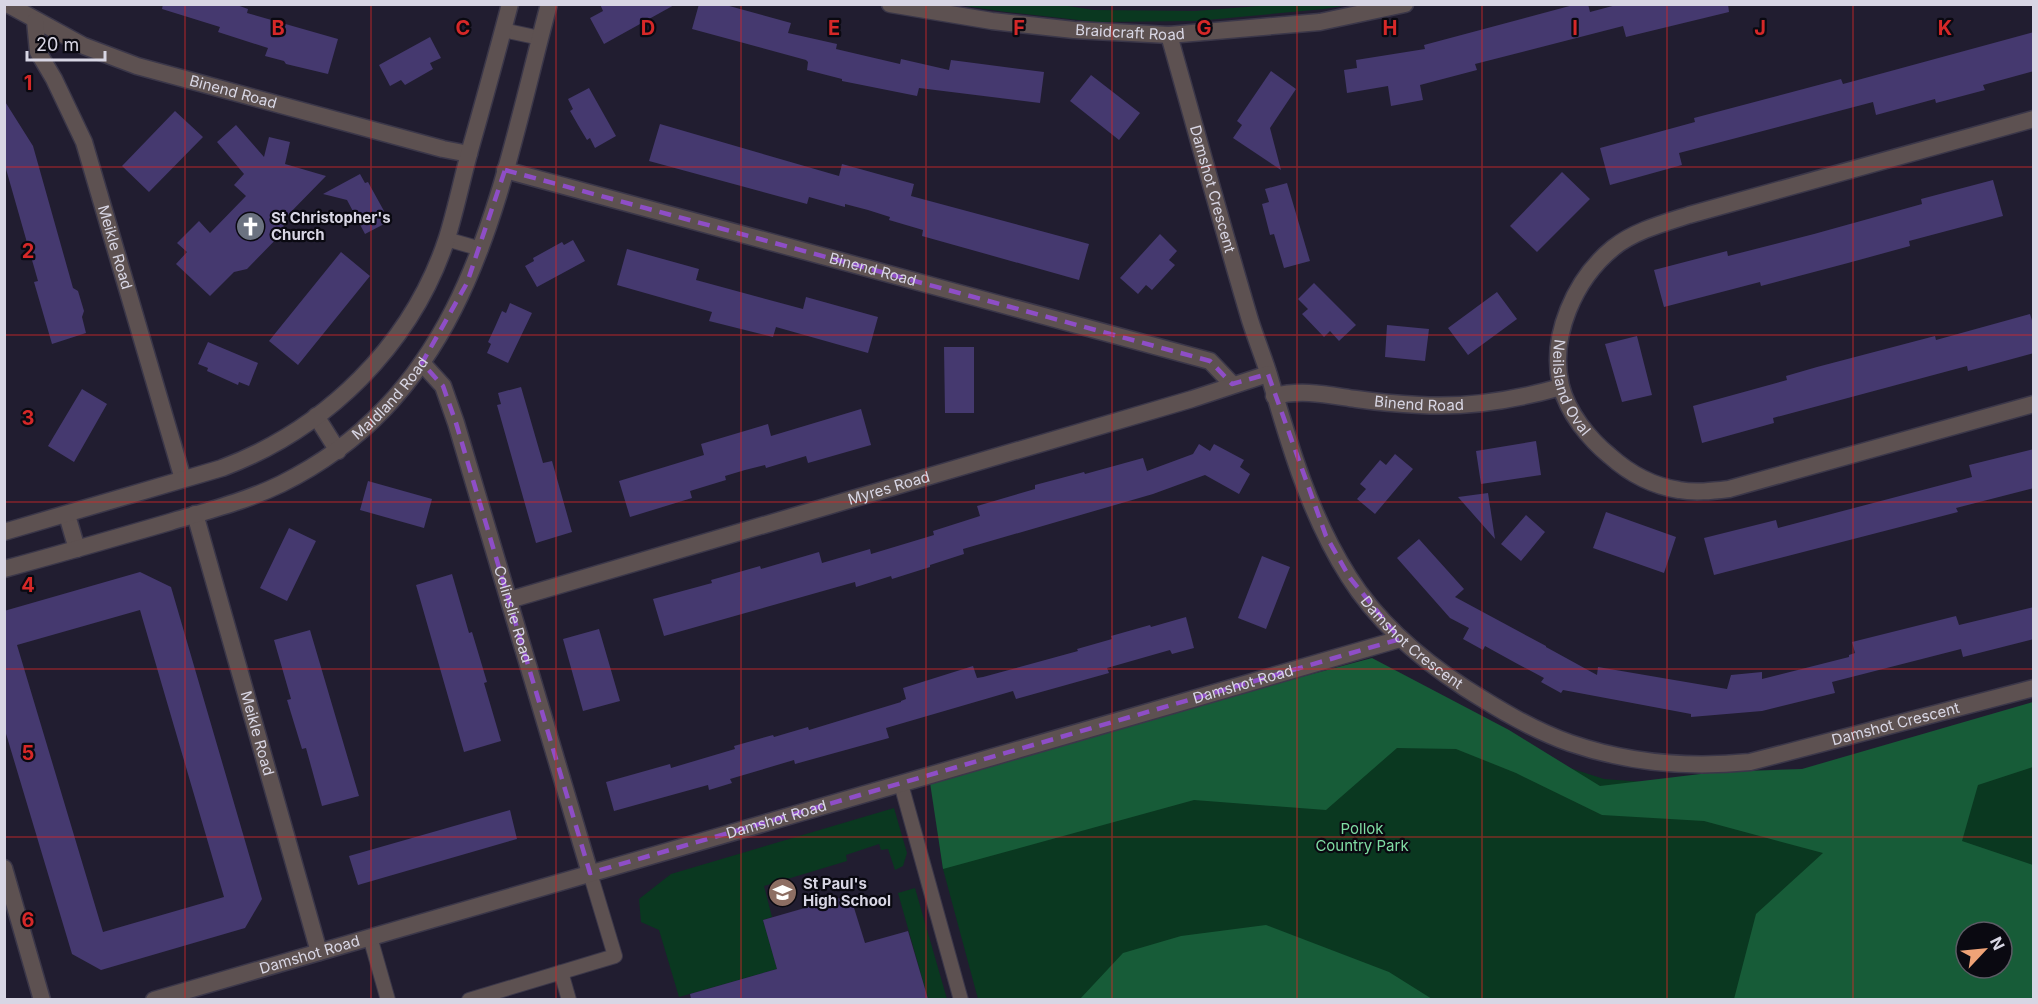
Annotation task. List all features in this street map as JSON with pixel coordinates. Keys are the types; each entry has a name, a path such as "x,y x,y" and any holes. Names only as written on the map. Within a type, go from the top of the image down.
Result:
{"street":[{"name":"Binend Road","path":"7,4 84,46 137,66 443,149 469,154"},
{"path":"4,532 67,515 252,457 316,416 350,390 389,348 407,322 446,239 510,4"},
{"name":"Maidland Road","path":"4,569 245,499 280,484 338,451 385,409 422,363 467,283 481,249 505,170 549,4"},
{"name":"Braidcraft Road","path":"890,4 992,21 1074,30 1169,35 1320,22 1405,4"},
{"name":"Meikle Road","path":"35,21 39,52 84,142 183,479"},
{"name":"Damshot Crescent","path":"1169,35 1251,322 1308,495 1326,536 1350,578 1374,610 1400,639 1446,676 1493,706 1536,729 1571,744 1666,764 1716,765 1769,758 2034,688"},
{"name":"Neilsland Oval","path":"2034,119 1689,215 1638,234 1616,245 1588,273 1574,297 1563,324 1558,363 1561,387 1587,434 1621,466 1648,482 1678,490 1729,489 2034,404"},
{"name":"Binend Road","path":"505,170 1210,361 1232,384"},
{"name":"Colinslie Road","path":"422,363 443,386 590,873"},
{"name":"Myres Road","path":"509,600 1192,399 1268,374"},
{"name":"Binend Road","path":"1274,396 1310,392 1359,400 1422,405 1468,405 1509,400 1561,387"},
{"path":"316,416 338,451"},
{"name":"Meikle Road","path":"195,514 319,952"},
{"path":"67,515 77,549"},
{"name":"Damshot Road","path":"154,999 1400,639"},
{"path":"4,867 42,999"}],"lane":[{"path":"503,30 540,38"},
{"path":"446,239 481,249"},
{"path":"901,784 961,999"},
{"path":"469,999 615,956 590,873"},
{"path":"370,937 388,999"},
{"path":"561,972 569,999"}],"highlighted area":[{"path":"505,170 1210,361 1232,384 1268,374 1326,536 1350,578 1400,639 590,873 456,423 443,386 422,363 467,283"}],"green space":[{"path":"1055,4 1094,10 1195,11 1273,5 1349,5 1196,21 1096,22 958,5"},
{"path":"1372,658 1509,730 1600,786 1717,772 1802,769 2033,702 2033,767 1978,785 1962,841 2033,865 2033,999 1734,999 1756,914 1823,853 1704,821 1602,815 1516,773 1456,749 1397,748 1326,810 1194,800 943,869 929,776"},
{"name":"Pollok Country Park","path":"1360,670 1545,760 1604,779 1684,785 1755,783 2033,704 2033,999 978,999 943,869 933,798"},
{"path":"894,808 907,853 903,866 895,870 888,849 881,850 879,844 846,855 847,861 764,886 772,917 763,920 777,969 679,997 659,930 641,922 639,899 671,874"},
{"path":"915,888 947,999 928,999 898,893"},
{"path":"1266,925 1389,972 1432,999 1080,999 1123,953 1181,936"}],"building":[{"path":"163,4 234,4 248,9 247,13 338,39 328,74 286,64 284,61 265,56 268,48 218,32 220,27 162,9"},
{"path":"600,4 676,4 604,44 590,18 603,11"},
{"path":"699,4 722,4 791,23 788,33 837,44 836,49 900,64 901,59 949,70 951,60 1044,72 1040,103 919,88 917,96 842,81 842,79 807,70 806,60 692,29"},
{"path":"1577,4 1588,4 1590,12 1620,4 1728,4 1729,12 1626,37 1623,26 1475,64 1477,70 1420,85 1423,100 1391,106 1388,86 1347,93 1344,70 1357,68 1356,60 1425,49 1424,45"},
{"path":"2034,32 2034,71 1983,85 1985,90 1936,103 1935,99 1876,115 1873,102 1679,153 1682,165 1610,185 1600,148 1695,122 1694,118 1841,79 1843,84"},
{"path":"430,37 441,58 430,63 433,69 405,85 401,80 390,86 379,65"},
{"path":"1271,71 1296,89 1270,128 1281,170 1233,138 1242,125 1237,121"},
{"path":"1091,75 1140,113 1119,140 1070,101"},
{"path":"589,88 616,136 595,148 590,138 587,140 570,111 573,109 568,99"},
{"path":"4,100 33,146 73,288 78,291 84,311 82,317 86,333 52,344 34,282 38,281 4,162"},
{"path":"175,111 203,137 149,192 122,166"},
{"path":"660,124 839,176 842,164 914,184 911,196 1089,244 1079,280 922,236 923,230 889,220 890,217 868,210 845,204 845,207 809,197 807,204 649,161"},
{"name":"St Christopher's Church","path":"236,125 264,157 269,137 290,142 285,164 326,176 283,220 284,231 247,269 234,272 210,296 176,264 187,252 177,243 199,221 210,233 246,196 234,185 244,174 217,142"},
{"path":"1562,172 1590,199 1537,252 1510,226"},
{"path":"360,174 365,183 368,182 384,211 381,213 386,223 365,234 347,200 323,194"},
{"path":"1993,180 2003,216 1909,241 1910,246 1848,263 1761,286 1760,282 1664,307 1654,270 1727,251 1728,256 1814,234 1922,204 1921,199"},
{"path":"1287,183 1310,261 1284,268 1274,234 1270,235 1262,204 1269,202 1265,189"},
{"path":"1160,234 1177,251 1169,260 1175,265 1152,290 1146,285 1138,294 1120,278"},
{"path":"573,240 585,261 537,287 525,266 534,261 533,258 562,242 564,245"},
{"path":"627,249 699,269 696,280 803,309 806,297 878,317 868,353 776,327 773,337 709,321 712,312 617,285"},
{"path":"341,252 370,276 298,365 269,341"},
{"path":"1314,283 1356,325 1339,341 1330,331 1324,337 1302,314 1308,309 1298,299"},
{"path":"1497,292 1517,319 1468,355 1448,328"},
{"path":"510,303 532,313 508,363 487,353 491,344 488,342 502,311 506,313"},
{"path":"2030,314 2034,327 2034,353 1968,371 1967,366 1773,418 1774,423 1702,443 1693,406 1787,380 1786,376 1817,367 1935,336 1936,340"},
{"path":"1387,325 1429,329 1425,361 1385,357"},
{"path":"1637,336 1652,395 1622,402 1605,344"},
{"path":"208,342 258,363 249,386 239,382 238,385 207,371 208,368 198,364"},
{"path":"944,347 974,347 974,413 945,413"},
{"path":"521,387 543,463 552,461 572,532 536,543 497,405 501,404 498,393"},
{"path":"82,389 107,404 74,462 48,446"},
{"path":"861,409 871,445 808,463 806,456 766,468 765,465 745,470 725,476 726,480 690,491 692,498 630,517 619,481 704,455 701,444 768,424 771,436"},
{"path":"1536,441 1541,475 1481,484 1476,451"},
{"path":"1199,444 1210,451 1214,444 1244,460 1240,467 1250,474 1239,494 1205,475 1153,494 963,549 964,554 892,579 891,576 856,587 855,582 664,636 653,599 712,583 711,580 760,566 761,569 819,552 822,563 870,549 871,554 934,535 933,531 980,516 977,506 1035,489 1035,485 1143,458 1147,471 1193,454"},
{"path":"2034,449 2034,488 1956,508 1958,512 1714,575 1704,538 1776,520 1778,528 1972,477 1969,465"},
{"path":"1395,454 1413,469 1375,514 1357,499 1366,489 1360,484 1380,460 1386,465"},
{"path":"368,481 432,499 424,528 360,510"},
{"path":"1488,493 1495,539 1458,497"},
{"path":"1606,512 1676,537 1664,573 1593,548"},
{"path":"1526,515 1545,532 1521,561 1501,544"},
{"path":"289,528 316,541 287,601 260,588"},
{"path":"1419,539 1464,589 1455,597 1597,675 1598,667 1727,689 1731,675 1762,672 1762,679 1849,657 1855,653 1852,642 1956,616 1959,625 2034,607 2034,639 1963,657 1961,649 1832,682 1835,693 1762,711 1691,717 1691,714 1563,690 1561,693 1541,682 1544,678 1485,646 1483,650 1463,639 1469,628 1450,618 1397,558"},
{"path":"1262,556 1290,567 1266,629 1238,618"},
{"path":"140,572 171,587 262,899 245,928 101,970 72,954 4,727 4,611","holes":["140,610 224,897 103,932 17,645"]},
{"path":"452,574 469,633 472,632 487,682 484,683 501,741 464,752 416,585"},
{"path":"1186,617 1194,648 1172,654 1170,650 1107,668 1109,673 1016,699 1013,691 886,728 889,738 795,764 794,760 730,779 732,783 709,790 708,785 614,811 606,782 670,764 671,768 735,749 734,746 808,727 809,730 901,702 906,699 903,688 973,666 977,678 983,677 1078,651 1077,649 1112,639 1111,636"},
{"path":"599,629 620,701 583,711 563,639"},
{"path":"310,630 359,796 322,806 306,748 302,749 287,700 291,699 274,640"},
{"path":"510,810 517,839 358,885 349,856"},
{"path":"850,895 865,943 908,931 928,999 691,999 690,994 777,969 763,920"}],"place":[{"name":"St Christopher's Church","path":"250,227"},
{"name":"St Paul's High School","path":"782,893"}]}
